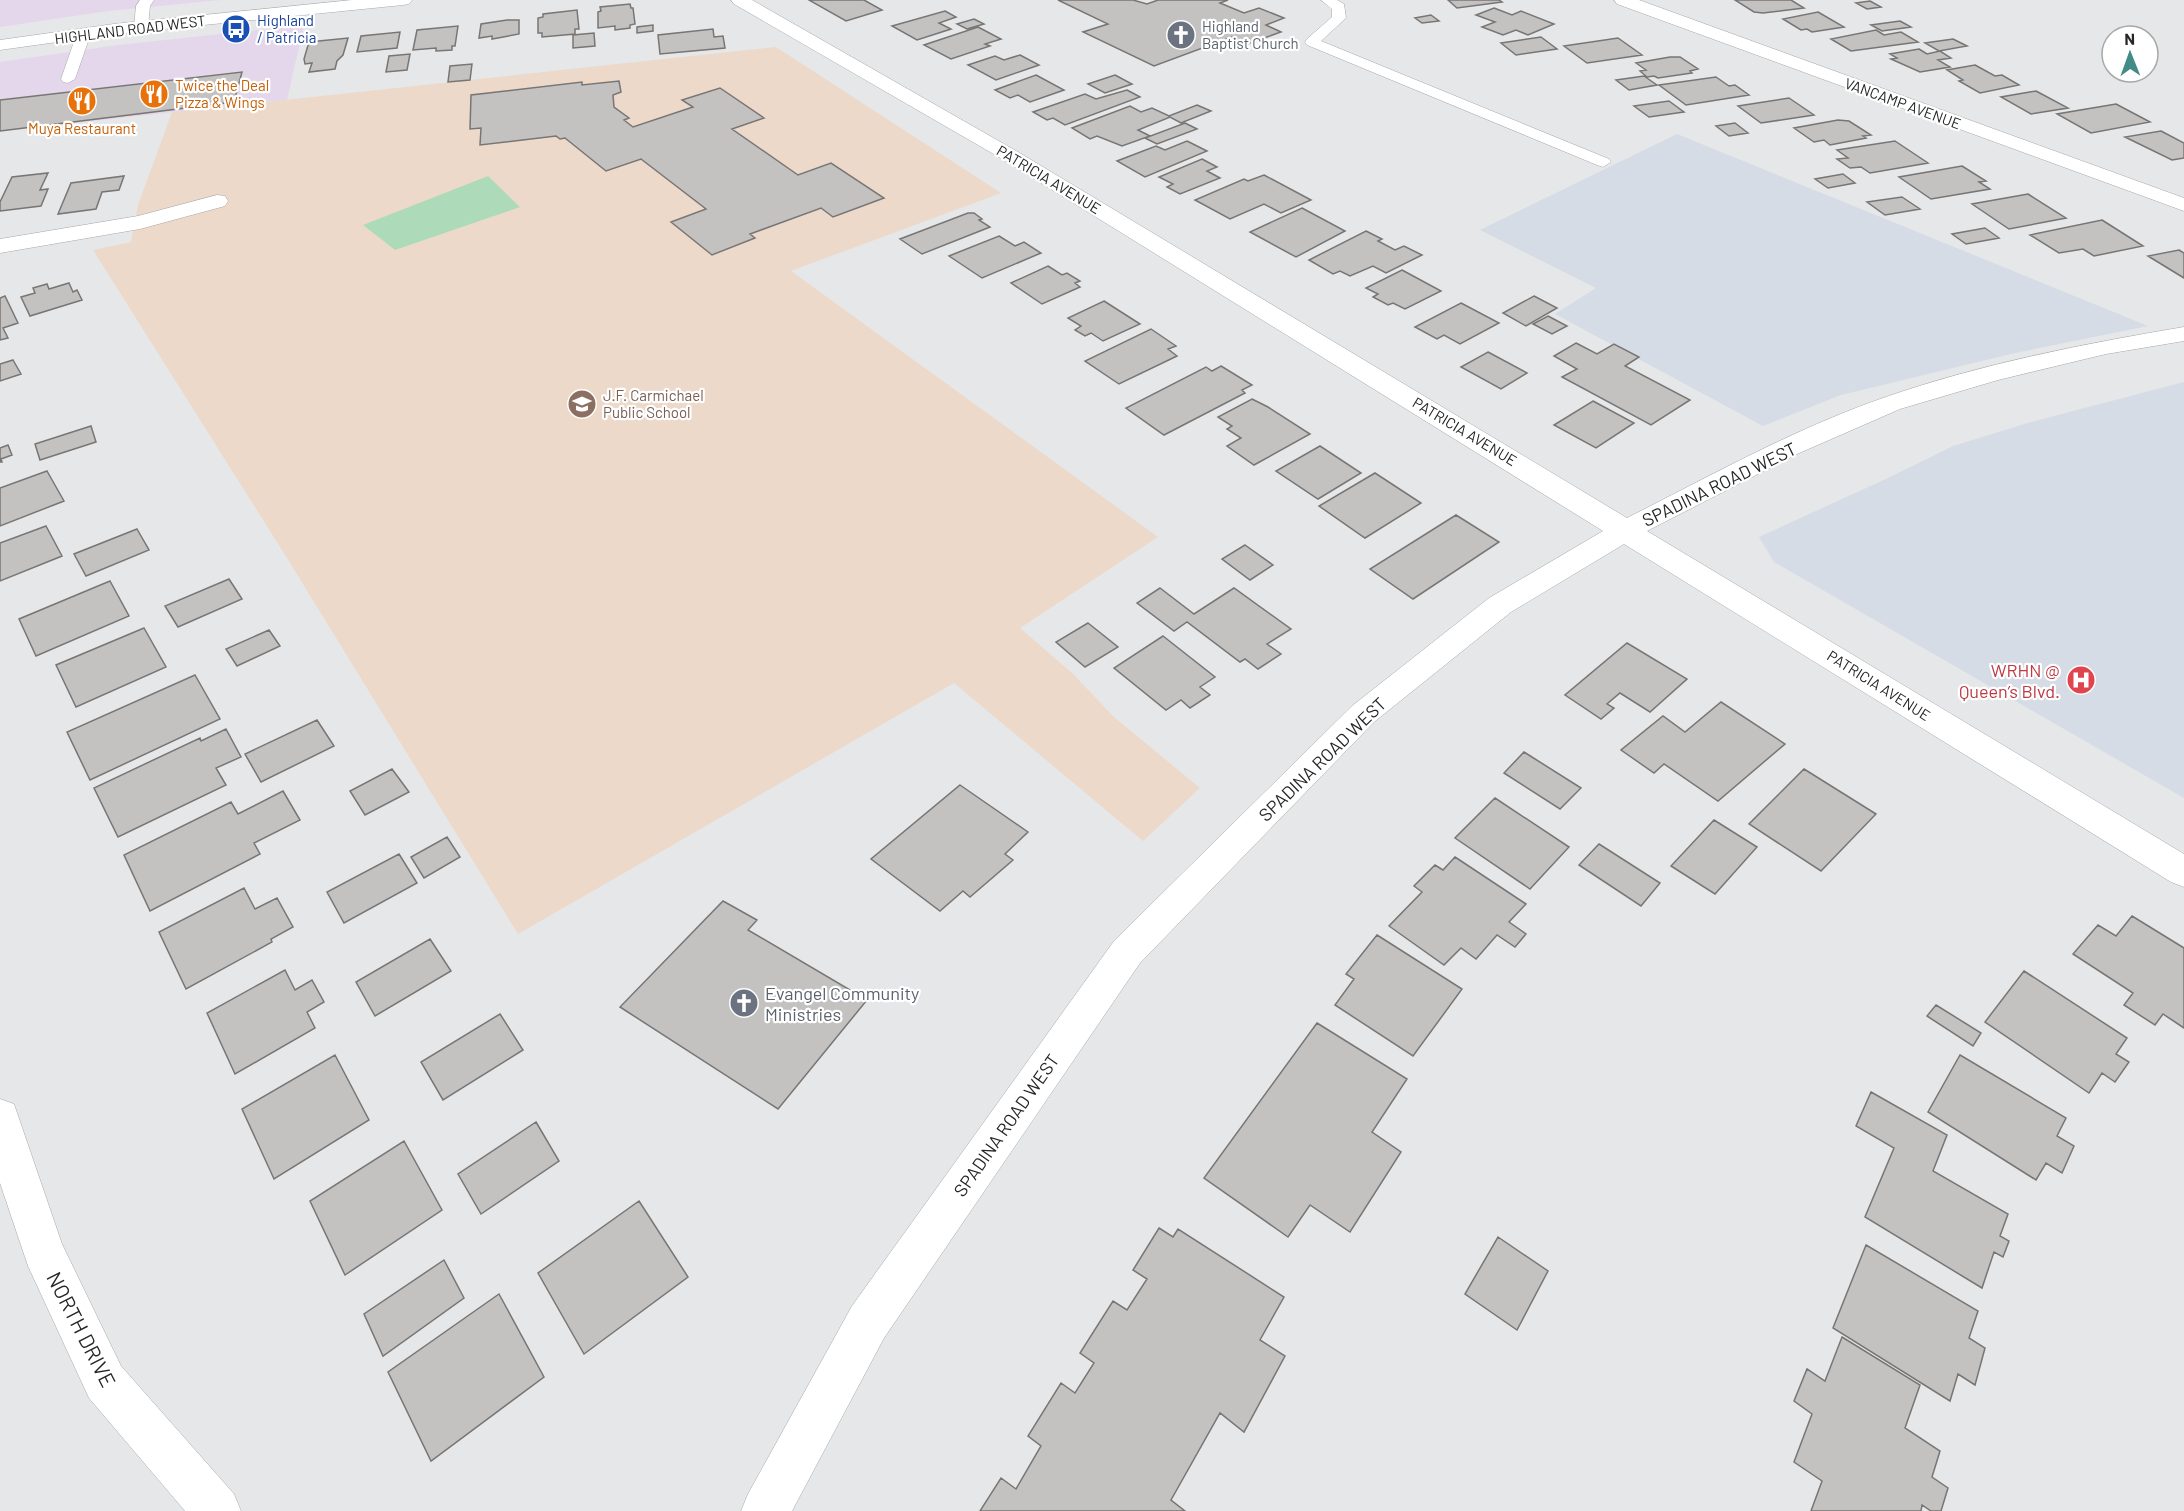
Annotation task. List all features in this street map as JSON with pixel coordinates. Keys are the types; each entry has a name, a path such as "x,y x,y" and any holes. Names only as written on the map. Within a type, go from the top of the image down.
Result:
{"street":[{"name":"HIGHLAND ROAD WEST","path":"0,45 141,26 403,0"},
{"name":"PATRICIA AVENUE","path":"740,0 1011,156 2184,872"},
{"name":"VANCAMP AVENUE","path":"1623,0 2184,205"},
{"path":"0,246 141,222 217,201"},
{"name":"SPADINA ROAD WEST","path":"765,1511 868,1322 1127,952 1363,714 1500,605 1626,530 1788,448 1891,404 1991,374 2106,347 2184,334"},
{"name":"NORTH DRIVE","path":"0,1118 43,1251 105,1382 217,1511"}],"lane":[{"path":"141,26 143,6 147,0"},
{"path":"1328,0 1339,7 1339,18 1311,42 1603,162"},
{"path":"68,79 84,33"}],"shaded area":[{"path":"0,0 221,0 108,11 0,27"},
{"path":"304,25 287,100 0,131 0,62 118,45"},
{"name":"J.F. Carmichael Public School","path":"776,47 1001,193 791,271 1158,537 1020,628 1073,674 1114,717 1200,788 1143,841 954,683 518,934 287,558 93,250 131,242 138,205 172,112"},
{"path":"1677,134 2148,326 2015,353 1841,395 1763,426 1555,314 1596,288 1480,230"},
{"name":"WRHN @ Queen’s Blvd.","path":"2184,382 2184,798 1774,562 1759,537 1953,446 2031,422"}],"green space":[{"path":"488,176 520,207 395,250 363,225"}],"building":[{"path":"809,0 864,0 882,10 846,21"},
{"name":"Highland Baptist Church","path":"1058,0 1133,0 1147,4 1158,0 1228,0 1220,3 1244,13 1259,8 1284,18 1266,25 1281,32 1247,44 1232,37 1154,66 1083,32 1108,24"},
{"path":"1448,0 1499,0 1502,2 1457,8"},
{"path":"1735,0 1791,0 1804,8 1754,12"},
{"path":"1870,1 1881,7 1867,9 1856,3"},
{"path":"630,4 633,8 635,24 630,25 630,28 615,30 615,26 598,28 600,7"},
{"path":"1494,8 1512,15 1521,11 1554,24 1528,35 1516,30 1503,35 1482,27 1495,22 1476,15"},
{"path":"577,10 579,29 575,29 575,34 542,37 542,33 538,33 538,18 543,17 543,14"},
{"path":"945,11 956,17 939,23 951,29 917,40 892,26"},
{"path":"1818,12 1844,27 1812,32 1807,29 1801,30 1783,19"},
{"path":"1431,15 1439,21 1422,23 1415,18"},
{"path":"974,19 984,24 967,29 957,24"},
{"path":"519,20 519,34 492,39 492,36 479,38 481,24"},
{"path":"1900,21 1911,27 1882,31 1871,25"},
{"path":"653,25 653,31 637,33 637,27"},
{"path":"458,26 455,46 452,46 452,50 436,51 436,48 413,50 417,30"},
{"path":"978,27 1001,39 985,44 990,46 951,59 924,45"},
{"path":"713,29 714,37 723,36 725,48 660,54 658,35"},
{"path":"1876,30 1884,35 1901,32 1918,42 1851,51 1831,39"},
{"path":"400,32 397,48 357,52 361,36"},
{"path":"594,33 595,46 573,48 573,35"},
{"path":"1541,37 1557,49 1516,55 1501,43"},
{"path":"348,38 343,55 337,61 335,69 309,72 312,63 305,64 304,59 309,42"},
{"path":"1618,38 1642,55 1587,63 1564,46"},
{"path":"1953,39 1967,46 1939,51 1925,43"},
{"path":"1919,49 1927,54 1940,51 1951,58 1938,60 1950,67 1920,72 1891,59 1897,58 1890,54"},
{"path":"410,54 407,70 386,72 389,56"},
{"path":"1020,55 1039,65 996,80 968,65 995,56 1004,60"},
{"path":"1680,57 1698,69 1690,71 1692,73 1658,78 1647,77 1640,71 1646,70 1636,63"},
{"path":"472,64 470,80 448,82 450,66"},
{"path":"1975,65 1995,76 2002,75 2019,85 1980,93 1959,81 1963,80 1947,70"},
{"path":"242,72 234,102 0,131 0,100"},
{"path":"1036,75 1064,90 1030,102 1018,95 1010,98 995,90"},
{"path":"1115,75 1132,84 1105,93 1088,84"},
{"path":"1644,76 1657,85 1629,90 1616,80"},
{"path":"1716,77 1729,86 1735,85 1749,95 1686,105 1659,85"},
{"path":"619,81 621,92 613,95 614,107 629,118 624,120 633,127 693,107 682,100 720,88 764,118 732,129 798,175 831,163 884,198 833,217 821,208 750,234 755,238 712,255 671,222 706,209 641,159 606,171 565,138 560,139 556,136 480,145 481,128 470,129 471,95 582,82 582,85"},
{"path":"1127,90 1140,97 1065,125 1053,118 1047,120 1033,112 1085,94 1096,99"},
{"path":"2036,91 2068,108 2031,114 2001,97"},
{"path":"1789,98 1814,115 1761,123 1738,106"},
{"path":"1669,101 1684,112 1649,117 1634,106"},
{"path":"2116,104 2150,122 2091,133 2057,114"},
{"path":"1197,105 1211,111 1181,123 1170,117 1138,130 1150,136 1122,146 1097,136 1090,139 1072,128 1130,106 1141,112 1152,108 1169,116"},
{"path":"1838,120 1849,121 1871,135 1830,145 1824,140 1814,142 1794,128"},
{"path":"1185,123 1197,129 1157,144 1145,138"},
{"path":"1735,123 1748,133 1729,136 1716,126"},
{"path":"2161,131 2184,143 2184,158 2172,160 2125,137"},
{"path":"1187,141 1207,151 1145,177 1117,161 1156,146 1165,150"},
{"path":"1895,141 1928,163 1870,173 1861,167 1850,168 1837,159 1848,158 1837,150"},
{"path":"1202,159 1217,167 1207,171 1220,178 1180,194 1167,187 1173,184 1159,177"},
{"path":"1962,166 1986,181 1979,182 1990,189 1931,199 1899,177"},
{"path":"48,173 40,190 48,189 41,206 0,211 0,202 12,177"},
{"path":"1843,174 1855,183 1828,188 1815,179"},
{"path":"1264,175 1311,200 1281,213 1264,204 1230,219 1195,200 1244,179 1248,181"},
{"path":"124,176 119,190 102,192 96,209 58,214 71,183"},
{"path":"2028,194 2066,218 2009,229 1972,204"},
{"path":"1902,197 1920,209 1885,215 1867,202"},
{"path":"1302,208 1345,231 1296,257 1250,232"},
{"path":"968,213 974,213 982,219 979,220 990,227 922,254 900,239"},
{"path":"2102,220 2143,246 2094,256 2083,249 2059,253 2030,235"},
{"path":"1985,228 1999,238 1966,244 1952,234"},
{"path":"1366,231 1382,239 1378,241 1395,250 1404,246 1422,255 1386,273 1373,266 1350,276 1340,271 1333,274 1309,260"},
{"path":"999,236 1015,246 1024,242 1041,253 982,278 949,256"},
{"path":"2179,250 2184,253 2184,278 2148,256"},
{"path":"1048,266 1062,275 1067,273 1080,281 1075,283 1080,287 1042,304 1011,283"},
{"path":"1402,270 1441,291 1405,309 1393,303 1388,305 1373,297 1378,294 1366,288"},
{"path":"69,283 73,292 77,290 82,300 30,316 21,297 35,293 33,288 47,284 49,289"},
{"path":"5,296 18,323 3,328 8,338 0,340 0,298"},
{"path":"1534,296 1557,308 1526,326 1503,313"},
{"path":"1104,301 1140,324 1103,341 1091,333 1085,336 1075,330 1081,326 1068,318"},
{"path":"1461,303 1499,323 1460,344 1444,335 1437,339 1415,327"},
{"path":"1548,316 1567,326 1552,334 1533,324"},
{"path":"1151,329 1176,346 1168,349 1177,356 1119,384 1085,361"},
{"path":"1576,343 1597,354 1614,344 1639,357 1625,366 1690,400 1651,425 1562,377 1577,369 1554,356"},
{"path":"1488,352 1527,373 1501,389 1461,367"},
{"path":"13,360 21,374 0,381 0,364"},
{"path":"1221,366 1252,385 1242,390 1245,393 1164,435 1126,408 1206,367 1212,371"},
{"path":"1252,399 1310,434 1254,465 1227,446 1241,438 1227,429 1232,426 1218,417"},
{"path":"1593,401 1634,423 1596,448 1554,425"},
{"path":"91,426 96,442 40,460 35,444"},
{"path":"8,445 12,455 1,459 2,462 0,462 0,448"},
{"path":"1320,446 1361,473 1318,499 1276,471"},
{"path":"47,471 64,501 0,526 0,488"},
{"path":"1375,473 1421,503 1365,538 1319,506"},
{"path":"1456,515 1499,542 1413,599 1370,569"},
{"path":"46,526 62,556 0,581 0,543"},
{"path":"137,529 149,550 86,576 74,554"},
{"path":"1245,545 1273,565 1250,580 1222,559"},
{"path":"229,579 242,599 178,627 165,606"},
{"path":"110,581 129,616 36,656 19,619"},
{"path":"1160,588 1194,614 1234,588 1291,629 1267,644 1281,654 1258,669 1245,659 1240,662 1187,622 1174,631 1137,603"},
{"path":"1088,623 1118,647 1085,667 1056,642"},
{"path":"144,628 166,667 76,707 56,665"},
{"path":"269,630 280,646 237,666 226,649"},
{"path":"1163,636 1215,677 1200,687 1210,695 1190,708 1181,700 1166,710 1114,668"},
{"path":"1627,643 1687,679 1650,712 1620,693 1607,704 1614,708 1601,719 1565,695"},
{"path":"195,675 220,719 90,780 67,732"},
{"path":"1721,702 1785,744 1718,801 1664,764 1654,773 1621,750 1663,716 1685,732"},
{"path":"317,720 334,746 261,782 245,754"},
{"path":"226,729 241,757 216,768 226,785 118,837 94,788 200,738 201,741"},
{"path":"1524,752 1581,788 1560,809 1504,773"},
{"path":"392,769 409,792 365,815 350,791"},
{"path":"1804,769 1876,814 1821,871 1749,824"},
{"path":"960,785 1028,832 1005,854 1013,860 970,897 963,891 940,911 871,859"},
{"path":"283,791 300,820 254,843 260,854 150,911 124,855 231,802 238,814"},
{"path":"1495,798 1569,847 1530,889 1455,838"},
{"path":"1714,820 1757,847 1715,894 1671,866"},
{"path":"447,837 460,857 424,878 411,857"},
{"path":"1599,844 1660,883 1641,906 1579,865"},
{"path":"399,854 417,883 344,923 327,892"},
{"path":"1455,857 1526,904 1509,922 1526,934 1515,947 1497,935 1476,959 1461,948 1444,965 1389,926 1422,892 1414,886 1435,865 1443,870"},
{"path":"244,888 255,909 277,898 293,927 271,939 272,942 186,989 159,932"},
{"name":"Evangel Community Ministries","path":"723,901 757,920 748,930 867,1000 778,1109 620,1007"},
{"path":"2132,916 2184,948 2184,1028 2163,1014 2155,1025 2124,1005 2133,993 2073,954 2098,925 2116,936"},
{"path":"1377,935 1462,989 1413,1056 1335,1005 1354,979 1346,974"},
{"path":"430,939 451,971 375,1016 356,982"},
{"path":"285,970 295,990 312,980 324,1002 307,1012 315,1028 235,1074 207,1013"},
{"path":"2024,971 2127,1038 2116,1054 2129,1062 2115,1082 2102,1073 2089,1093 1985,1022"},
{"path":"1936,1005 1981,1033 1973,1046 1927,1016"},
{"path":"500,1014 523,1050 443,1100 421,1062"},
{"path":"1317,1023 1407,1079 1372,1132 1401,1152 1350,1232 1310,1205 1288,1237 1204,1178"},
{"path":"335,1055 369,1120 274,1179 242,1109"},
{"path":"1960,1055 2066,1118 2057,1136 2074,1146 2062,1173 2046,1163 2036,1180 1928,1112"},
{"path":"1871,1092 1947,1135 1933,1171 2008,1214 2000,1236 2009,1241 2003,1257 1994,1252 1982,1288 1865,1217 1894,1148 1856,1126"},
{"path":"536,1122 559,1161 481,1214 458,1174"},
{"path":"404,1141 442,1210 345,1275 310,1201"},
{"path":"639,1201 688,1277 584,1354 538,1273"},
{"path":"1159,1228 1173,1237 1178,1229 1284,1297 1260,1340 1285,1356 1244,1432 1220,1413 1171,1500 1185,1511 980,1511 1001,1478 1016,1489 1041,1446 1028,1436 1061,1383 1075,1393 1094,1363 1080,1353 1113,1301 1127,1310 1147,1279 1133,1270"},
{"path":"1498,1237 1548,1271 1517,1330 1465,1294"},
{"path":"1866,1245 1978,1311 1969,1338 1985,1348 1975,1385 1958,1374 1950,1401 1833,1328"},
{"path":"444,1260 464,1298 383,1356 364,1314"},
{"path":"499,1294 544,1377 431,1461 388,1372"},
{"path":"1842,1337 1920,1385 1905,1428 1940,1451 1932,1477 1948,1488 1941,1511 1931,1511 1922,1505 1921,1511 1811,1511 1822,1481 1794,1462 1812,1414 1794,1401 1807,1369 1825,1381"}],"place":[{"name":"Highland / Patricia","path":"236,29"},
{"name":"Highland Baptist Church","path":"1181,35"},
{"name":"Twice the Deal Pizza & Wings","path":"154,94"},
{"name":"Muya Restaurant","path":"82,101"},
{"name":"J.F. Carmichael Public School","path":"582,404"},
{"name":"WRHN @ Queen’s Blvd.","path":"2081,680"},
{"name":"Evangel Community Ministries","path":"744,1003"}]}
